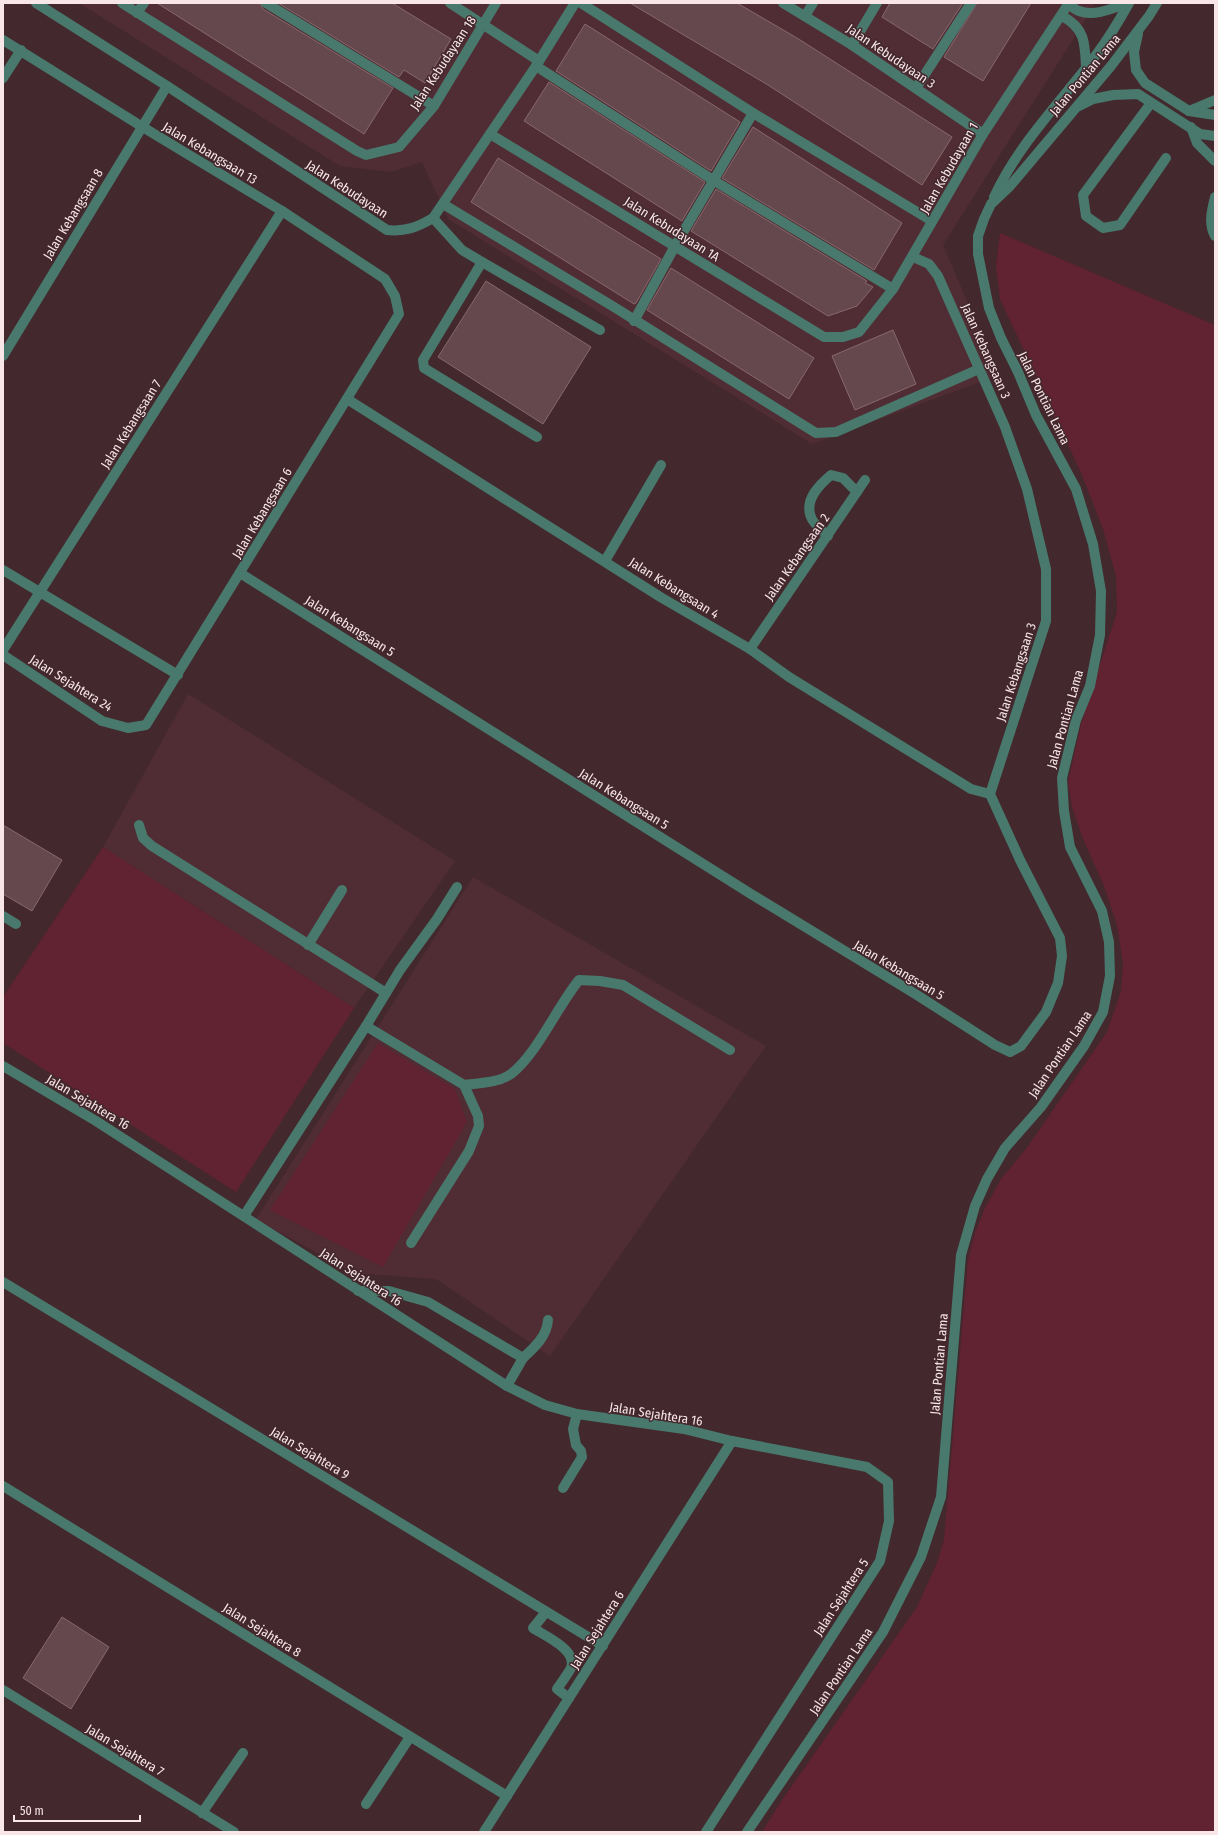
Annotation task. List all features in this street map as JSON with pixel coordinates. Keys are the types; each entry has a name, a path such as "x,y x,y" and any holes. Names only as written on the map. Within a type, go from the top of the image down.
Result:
{"street":[{"name":"Jalan Kebudayaan","path":"36,3 167,86 387,230 400,231 418,227 433,218 538,63 575,3"},
{"path":"122,3 138,13 144,3"},
{"path":"266,3 434,106"},
{"path":"450,3 713,180 893,289"},
{"name":"Jalan Kebudayaan 18","path":"138,13 357,151 366,155 399,147 434,106 496,3"},
{"path":"581,3 753,113 932,222"},
{"name":"Jalan Kebudayaan 3","path":"783,3 852,45 983,134"},
{"path":"805,16 813,3"},
{"path":"852,45 877,3"},
{"path":"916,88 971,3"},
{"path":"1069,4 1079,12 1102,12 1129,3"},
{"path":"991,204 1003,179 1031,137 1112,33 1129,3"},
{"name":"Jalan Pontian Lama","path":"747,1832 883,1632 921,1557 941,1497 962,1255 975,1206 987,1179 1005,1148 1041,1107 1084,1046 1103,1012 1110,976 1109,942 1102,911 1070,847 1064,811 1062,778 1076,720 1090,686 1100,635 1102,591 1093,544 1076,489 1036,414 1018,372 1000,338 989,308 978,254 978,236 984,218 991,204 1010,186 1111,66 1149,16 1157,3"},
{"name":"Jalan Kebudayaan 1","path":"843,337 859,332 893,289 913,257 983,134 1069,4"},
{"path":"1073,22 1079,12"},
{"path":"1062,16 1073,22 1084,41 1086,67"},
{"path":"1149,16 1138,34 1134,52 1136,70 1145,82 1190,111 1215,115"},
{"name":"Jalan Kebangsaan 13","path":"3,40 141,126 282,211 385,279 395,296"},
{"path":"3,78 21,50"},
{"name":"Jalan Kebangsaan 8","path":"3,356 141,126 167,86"},
{"path":"1075,108 1093,99 1113,95 1138,94 1200,134 1215,136"},
{"path":"1190,111 1215,100"},
{"path":"1151,103 1083,195 1086,216 1104,228 1120,226 1166,158"},
{"path":"634,320 675,246 753,113"},
{"path":"1191,127 1197,144 1215,161"},
{"name":"Jalan Kebudayaan 1A","path":"490,134 824,337 843,337"},
{"path":"1215,197 1211,214 1213,232 1215,236"},
{"path":"443,204 614,307 816,433 836,432 979,369"},
{"name":"Jalan Kebangsaan 7","path":"3,650 282,211"},
{"path":"433,218 462,250 600,330"},
{"name":"Jalan Kebangsaan 3","path":"913,257 929,264 938,276 1005,427 1027,489 1046,569 1046,621 990,794"},
{"path":"482,262 423,360 424,368 537,437"},
{"name":"Jalan Kebangsaan 6","path":"128,728 146,725 178,675 399,314 395,296"},
{"name":"Jalan Kebangsaan 4","path":"347,398 662,598 750,649 789,677 972,789 990,794"},
{"path":"605,561 661,466"},
{"path":"828,536 811,519 809,508 818,486 831,475 843,478 857,492"},
{"name":"Jalan Kebangsaan 2","path":"750,649 865,480"},
{"path":"3,570 178,675"},
{"name":"Jalan Kebangsaan 5","path":"240,573 751,894 917,995 995,1045 1010,1052 1021,1046 1030,1036 1046,1012 1058,983 1062,956 1060,938 1020,860 990,794"},
{"name":"Jalan Sejahtera 24","path":"3,655 102,721 128,728"},
{"path":"139,825 143,838 152,846 386,994"},
{"path":"244,1216 366,1026 400,970 437,919 458,886"},
{"path":"308,945 342,890"},
{"path":"3,916 16,924"},
{"path":"464,1085 495,1081 510,1074 528,1056 579,980 600,981 623,985 730,1050"},
{"path":"366,1026 464,1085 478,1116 479,1126 468,1151 411,1243"},
{"name":"Jalan Sejahtera 16","path":"3,1066 96,1121 507,1386 545,1406 577,1414 684,1429 732,1441"},
{"name":"Jalan Sejahtera 9","path":"3,1282 603,1646"},
{"path":"358,1291 389,1291 428,1302 523,1358"},
{"path":"507,1386 523,1358 547,1331 548,1320"},
{"path":"563,1488 582,1457 581,1451 576,1445 572,1429 577,1414"},
{"name":"Jalan Sejahtera 6","path":"484,1832 732,1441"},
{"name":"Jalan Sejahtera 5","path":"706,1832 880,1561 889,1521 888,1482 867,1467 732,1441"},
{"name":"Jalan Sejahtera 8","path":"3,1486 507,1796"},
{"path":"546,1612 533,1628 565,1649 572,1657 571,1667 557,1689 569,1698"},
{"name":"Jalan Sejahtera 7","path":"3,1690 234,1832"},
{"path":"366,1804 410,1737"},
{"path":"202,1812 243,1753"}],"shaded area":[{"path":"79,3 1096,3 943,245 999,375 812,444 448,219 422,162 391,172 340,166"},
{"path":"1000,233 1215,325 1215,1832 762,1832 782,1800 917,1607 937,1563 944,1540 968,1260 975,1233 985,1208 1001,1179 1026,1149 1107,1032 1121,991 1123,963 1117,925 1104,886 1083,839 1072,807 1068,782 1081,724 1117,612 1116,576 1103,529 1082,475 1000,299 996,266"},
{"path":"188,694 455,861 354,1008 103,847"},
{"path":"103,847 354,1008 236,1192 3,1043 3,997"},
{"path":"473,877 766,1046 550,1356 436,1279 353,1273 256,1219"},
{"path":"378,1043 455,1089 467,1122 383,1267 270,1210"}],"building":[{"path":"157,3 260,3 263,9 393,88 364,134"},
{"path":"278,3 392,3 451,39 425,83 404,70 399,77"},
{"path":"630,3 737,3 797,38 952,137 922,185 768,85"},
{"path":"890,3 963,3 933,49 882,17"},
{"path":"977,3 1031,3 983,81 944,57"},
{"path":"585,24 740,122 711,171 556,71"},
{"path":"549,82 705,182 682,221 524,121"},
{"path":"753,127 902,223 874,270 722,178"},
{"path":"498,158 661,259 636,303 634,304 471,202"},
{"path":"716,189 867,281 865,283 873,287 857,306 828,316 691,231"},
{"path":"671,268 814,358 789,399 647,310"},
{"path":"486,281 591,347 543,424 438,357"},
{"path":"893,330 916,384 855,410 832,356"},
{"path":"3,825 62,860 32,911 3,894"},
{"path":"62,1617 109,1647 71,1709 23,1678"}]}
